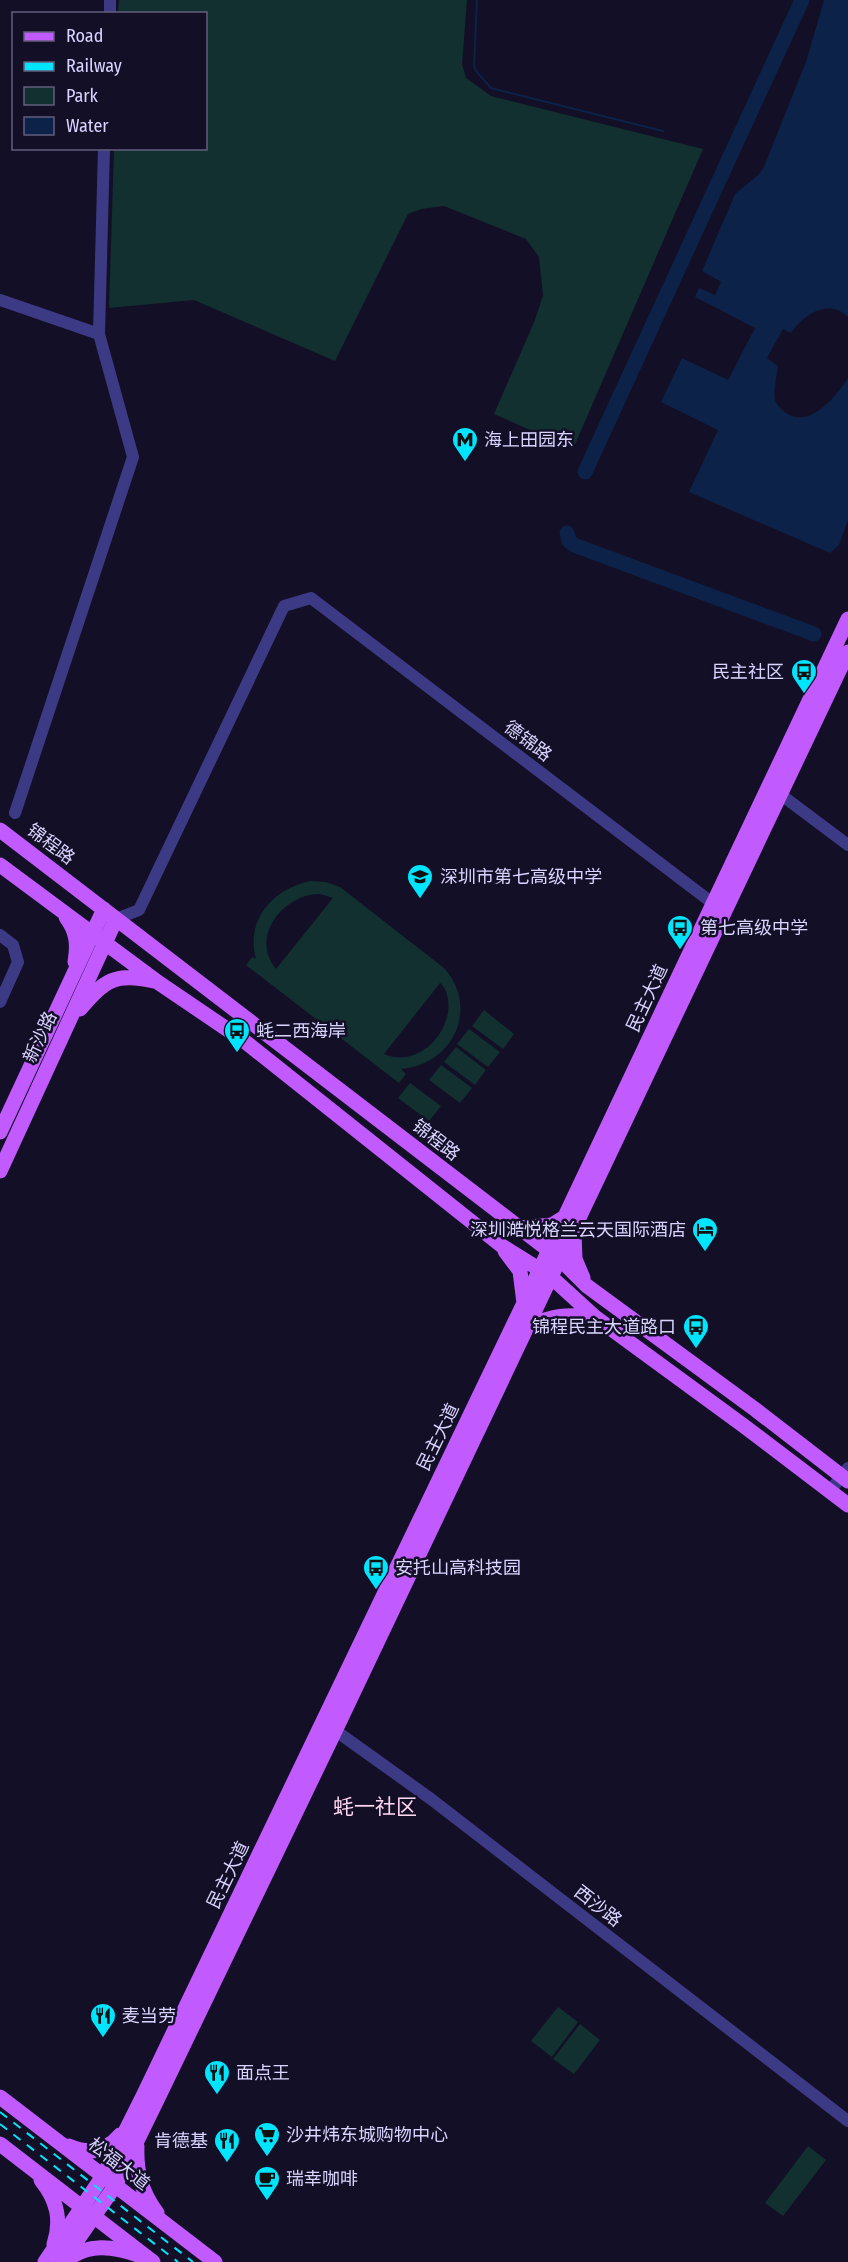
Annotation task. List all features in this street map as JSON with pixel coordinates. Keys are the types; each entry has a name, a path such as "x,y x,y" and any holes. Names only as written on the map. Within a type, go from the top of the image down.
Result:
{"main road":[{"name":"民主大道","path":"554,1254 574,1230 848,619"},
{"name":"民主大道","path":"55,2261 95,2217 127,2126 329,1726 526,1327 554,1254 565,1217 719,908 780,794 848,652"},
{"name":"锦程路","path":"0,830 554,1254 587,1286 846,1475"},
{"path":"0,864 159,983 243,1040 502,1246 545,1273 595,1317 848,1505"},
{"path":"63,912 75,929 78,946 73,975"},
{"name":"新沙路","path":"0,1132 93,933 110,914"},
{"name":"新沙路","path":"0,1171 106,942 110,914"},
{"path":"68,1023 99,987 120,977 134,976 159,983"},
{"path":"519,1228 552,1224 565,1217"},
{"path":"574,1230 575,1258 587,1286"},
{"path":"502,1246 520,1270 524,1303"},
{"name":"民主大道","path":"55,2261 82,2208 109,2181 138,2139 524,1303 545,1273"},
{"path":"526,1327 548,1317 566,1314 595,1317"},
{"name":"松福大道","path":"0,2097 215,2262"},
{"path":"57,2141 86,2151 99,2151 113,2143 127,2126"},
{"path":"138,2139 138,2174 141,2187 168,2227"},
{"path":"0,2144 151,2260"},
{"path":"32,2168 46,2187 58,2211 55,2261 98,2247 115,2248 151,2260"}],"street":[{"path":"15,813 133,457 99,334 104,150"},
{"path":"0,300 99,334"},
{"name":"德锦路","path":"110,914 139,910 284,606 310,598 719,908"},
{"path":"780,794 848,845"},
{"path":"0,935 13,945 18,962 0,1002"},
{"path":"830,1491 846,1475"},
{"name":"西沙路","path":"329,1726 431,1799 848,2121"}],"green space":[{"path":"119,0 467,0 462,64 466,78 491,96 703,149 573,449 494,414 535,320 543,295 539,257 526,239 444,206 421,209 408,214 335,361 194,300 109,308 114,150 207,150 207,12 118,12"},
{"path":"311,881 326,882 340,887 444,968 455,984 460,1000 460,1016 456,1032 447,1046 435,1057 419,1065 401,1069 406,1074 399,1083 246,965 252,957 256,959 255,931 265,908 274,898","holes":["320,894 333,898 276,969 269,956 266,943 274,919 294,901","440,983 447,995 448,1011 439,1035 421,1052 397,1057 384,1054"]},
{"path":"484,1010 514,1034 503,1049 472,1026"},
{"path":"469,1029 500,1052 488,1067 457,1044"},
{"path":"456,1047 486,1070 475,1085 444,1062"},
{"path":"441,1065 472,1088 460,1103 429,1080"},
{"path":"410,1083 441,1106 429,1121 398,1098"},
{"path":"558,2007 578,2022 552,2057 531,2041"},
{"path":"580,2024 600,2040 574,2074 553,2059"},
{"path":"808,2146 826,2160 783,2216 765,2203"}],"water":[{"path":"824,0 848,0 848,317 841,311 833,309 817,311 803,320 791,333 783,329 767,358 778,366 774,392 776,402 788,414 797,417 806,417 822,408 848,378 848,520 839,545 830,553 689,492 718,430 661,402 682,358 728,380 755,328 695,297 699,288 715,295 721,282 702,271 735,194 764,167 806,62"}],"waterway":[{"path":"477,0 474,66 491,88 663,131"},
{"path":"585,472 802,0"},
{"path":"567,533 569,541 574,545 814,634"}],"railway":[{"path":"0,2112 193,2262"},
{"path":"0,2124 178,2262"}],"place":[{"name":"海上田园东","path":"465,463"},
{"name":"民主社区","path":"804,695"},
{"name":"深圳市第七高级中学","path":"420,900"},
{"name":"第七高级中学","path":"680,951"},
{"name":"蚝二西海岸","path":"237,1054"},
{"name":"深圳澔悦格兰云天国际酒店","path":"705,1253"},
{"name":"锦程民主大道路口","path":"696,1350"},
{"name":"安托山高科技园","path":"376,1591"},
{"name":"麦当劳","path":"103,2039"},
{"name":"面点王","path":"217,2096"},
{"name":"沙井炜东城购物中心","path":"267,2158"},
{"name":"肯德基","path":"227,2164"},
{"name":"瑞幸咖啡","path":"267,2202"}],"district":[{"name":"蚝一社区","path":"375,1807"}]}
